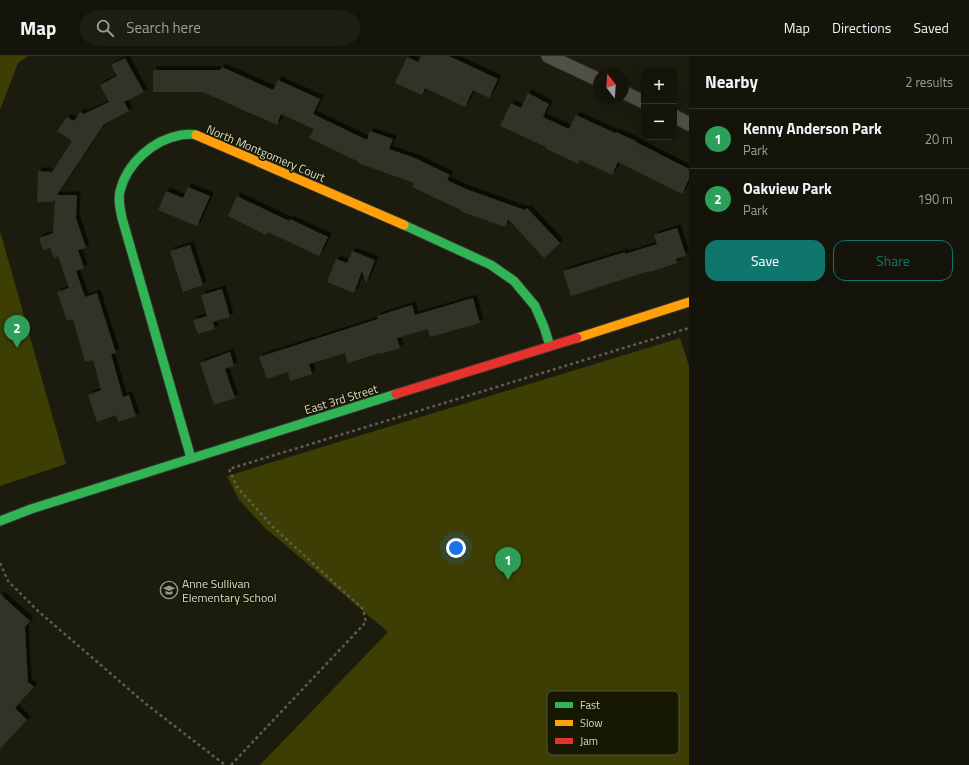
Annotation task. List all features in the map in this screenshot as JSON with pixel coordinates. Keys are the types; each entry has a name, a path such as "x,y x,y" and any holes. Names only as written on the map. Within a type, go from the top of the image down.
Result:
{"street":[{"path":"548,56 593,77"},
{"path":"629,95 641,101"},
{"path":"677,118 689,124"},
{"name":"North Montgomery Court","path":"191,458 122,218 119,200 121,186 128,172 138,158 163,140 178,135 193,134 435,239 491,265 514,280 535,306 550,346"},
{"name":"East 3rd Street","path":"0,521 31,509 191,458 689,302"}],"path":[{"path":"231,765 366,622 363,609 272,526 237,487 229,469 689,328"},
{"path":"0,563 8,581 38,611 146,704 225,765"}],"shaded area":[{"path":"0,56 28,56 18,63 0,110"},
{"path":"0,231 66,464 0,486"},
{"path":"680,338 689,366 689,765 260,765 388,632 265,528 239,500 227,476"}],"building":[{"path":"421,56 449,56 498,79 489,98 473,90 465,107 425,88 422,95 395,83 407,57 418,62"},
{"path":"125,58 144,92 124,102 129,111 104,124 57,195 77,195 76,218 86,248 78,250 84,268 76,271 85,297 97,293 116,353 111,354 123,397 129,395 136,416 118,422 116,415 97,422 88,395 101,390 93,360 85,362 73,319 67,321 57,292 69,288 58,256 54,258 50,248 43,250 39,238 53,233 55,199 52,202 37,202 38,171 52,172 72,141 57,131 67,117 74,121 80,112 84,114 109,102 100,85 117,76 111,65"},
{"path":"222,67 273,90 278,80 320,99 313,114 367,140 370,131 393,139 389,149 415,158 450,175 447,180 466,189 525,210 527,208 560,243 544,258 508,219 505,227 460,211 461,210 412,187 414,183 358,163 359,162 309,138 314,129 281,114 277,125 203,92 153,92 153,70 220,70"},
{"path":"528,93 549,104 543,117 569,129 576,115 636,141 689,169 689,179 682,194 618,162 612,175 580,160 578,164 545,148 546,147 500,126 511,103 521,108"},
{"path":"188,187 210,196 197,226 158,210 166,191 183,198"},
{"path":"237,196 289,221 290,219 328,237 319,256 268,232 266,235 228,216"},
{"path":"677,228 686,255 676,259 677,263 571,296 563,271 657,244 654,235"},
{"path":"190,245 203,285 183,292 170,251"},
{"path":"352,251 375,260 366,283 362,271 354,293 327,282 336,259 347,263"},
{"path":"222,289 230,317 213,322 215,329 198,334 193,320 207,316 201,295"},
{"path":"473,298 480,323 430,337 428,329 397,338 400,348 348,363 345,353 309,364 312,374 290,381 288,372 267,379 259,357 378,319 377,316 412,305 415,315"},
{"path":"230,352 234,366 225,369 235,398 214,405 200,363"},
{"path":"0,594 30,621 25,627 28,682 34,687 15,708 27,720 0,749"}],"traffic: fast":[{"path":"191,458 122,218 119,198 123,181 135,162 143,154 161,142 171,138 181,135 196,135"},
{"path":"404,225 491,265 514,281 535,306 550,346"},
{"path":"0,521 31,509 396,394"}],"traffic: slow":[{"path":"196,135 404,225"},
{"path":"577,338 689,302"}],"traffic: jam":[{"path":"396,394 577,338"}],"place":[{"name":"Oakview Park","path":"17,348"},
{"name":"Kenny Anderson Park","path":"508,580"},
{"name":"Anne Sullivan Elementary School","path":"169,590"}]}
